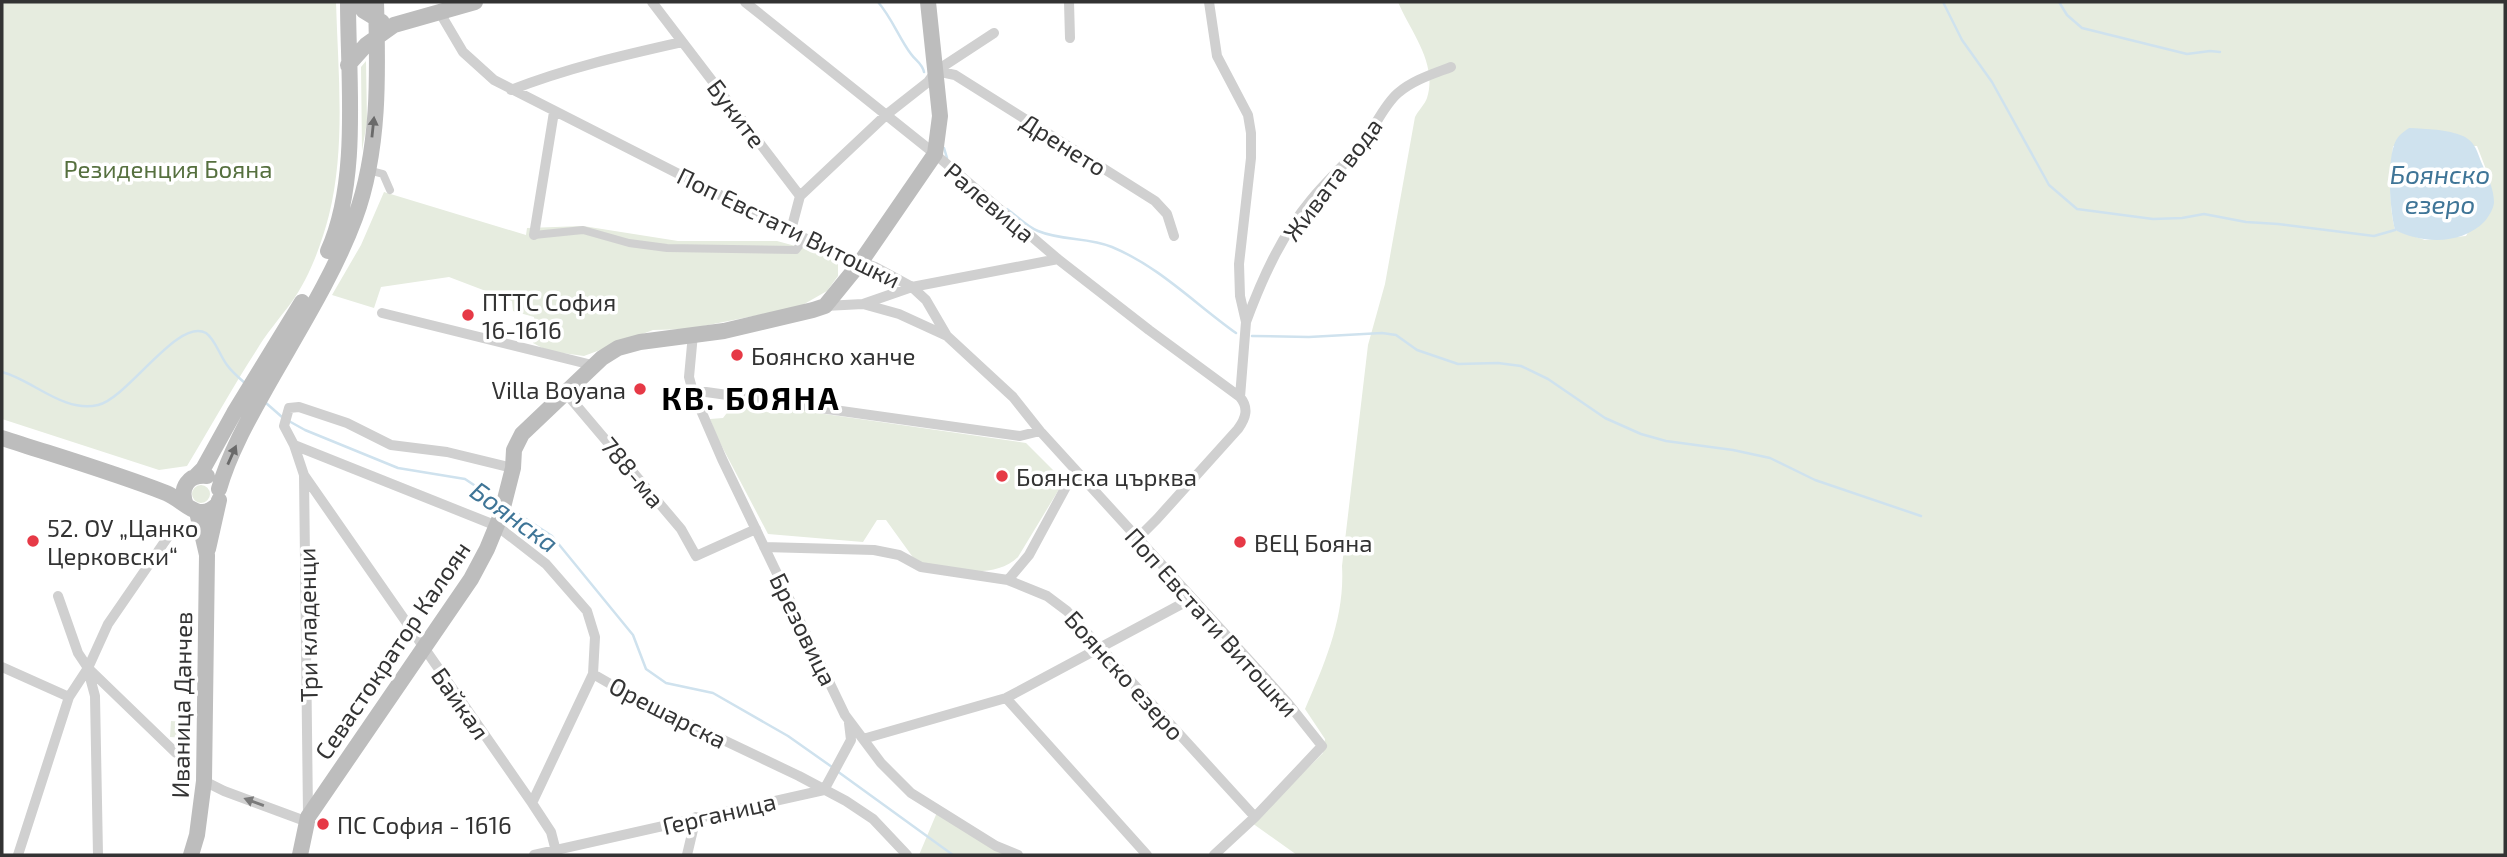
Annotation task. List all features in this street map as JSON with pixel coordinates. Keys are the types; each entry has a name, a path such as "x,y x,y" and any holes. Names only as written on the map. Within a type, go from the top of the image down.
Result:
{"main road":[{"path":"273,361 311,287 338,225 347,179 348,2"},
{"path":"357,2 377,28"},
{"path":"192,509 183,499 183,489 203,469 241,417 335,262 355,218 368,170 374,124 376,2"},
{"path":"348,65 377,28 475,2"},
{"path":"825,306 860,263 935,154 940,116 928,2"},
{"name":"Севастократор Калоян","path":"300,855 307,819 471,579 499,520 512,475 514,450 522,434 592,365 628,345 724,331 825,306"},
{"name":"Иваница Данчев","path":"191,855 197,835 204,781 206,555 218,497 241,417"},
{"path":"2,438 124,477 172,495 192,509 208,512 218,497 212,479 206,476 175,483 124,477"},
{"name":"Иваница Данчев","path":"192,509 206,555"}],"street":[{"name":"Буките","path":"652,2 800,196"},
{"name":"Ралевица","path":"745,2 935,154 1058,259 1240,397"},
{"path":"1069,2 1070,38"},
{"path":"1137,539 1244,420 1245,407 1240,397 1245,322 1240,296 1240,264 1251,133 1248,115 1217,56 1209,2"},
{"name":"Поп Евстати Витошки","path":"440,13 463,52 494,80 805,238 875,267 912,287 926,300 947,336 1013,397 1075,470 1287,702 1322,746 1255,817"},
{"path":"790,230 800,196 886,115 928,82 936,71 995,33"},
{"path":"511,90 598,60 682,42"},
{"name":"Живата вода","path":"1245,322 1267,268 1310,200 1351,157 1400,91 1451,67"},
{"name":"Дренето","path":"936,71 955,75 1154,201 1167,214 1174,236"},
{"path":"554,112 534,235 583,230 629,243 667,248 796,250 805,238"},
{"path":"368,170 383,174 390,190"},
{"path":"825,306 863,304 912,287 1058,259"},
{"path":"863,304 899,314 947,336"},
{"path":"382,313 592,365"},
{"name":"Брезовица","path":"693,334 689,377 693,393 845,715 881,763 911,793 996,846 1017,855"},
{"name":"788-ма","path":"565,391 681,529 696,556 756,529"},
{"path":"693,393 706,391 1020,436 1040,431"},
{"name":"Байкал","path":"512,475 447,452 391,445 347,423 299,407 289,408 284,426 304,475 532,803 551,832 556,853"},
{"name":"Орешарска","path":"294,445 499,520 547,564 587,611 595,638 593,674 633,697 846,801 873,820 907,855"},
{"path":"1008,580 1029,555 1075,470"},
{"name":"Три кладенци","path":"304,475 307,819"},
{"path":"18,855 69,697 88,668 108,624 172,531"},
{"name":"Боянско езеро","path":"764,547 874,550 900,555 921,567 1008,580 1057,602 1255,817"},
{"path":"58,596 78,653 88,668 176,753"},
{"path":"863,739 1006,698 1191,599"},
{"path":"2,667 69,697"},
{"path":"88,668 95,696 98,855"},
{"path":"532,803 593,674"},
{"path":"1006,698 1147,855"},
{"path":"824,790 851,740 845,715"},
{"path":"204,781 224,791 307,819"},
{"name":"Герганица","path":"534,855 556,853 696,817 824,790"},
{"path":"687,855 696,817"},
{"path":"1214,855 1255,817"}],"green space":[{"name":"Резиденция Бояна","path":"2,2 336,2 338,162 329,215 322,238 309,272 297,293 238,379 187,466 159,470 2,419"},
{"path":"1398,2 2505,2 2505,855 1297,855 1252,823 1323,753 1325,739 1305,709 1337,622 1368,345 1385,284 1415,117 1426,100 1429,85 1426,60","holes":["2393,146 2477,146 2491,189 2466,236 2425,240 2395,230 2391,199"]},
{"path":"366,61 367,122 362,151 361,67"},
{"path":"384,192 526,235 527,228 583,226 678,241 777,241 832,256 838,263 838,276 827,291 799,307 688,329 653,330 584,356 548,351 533,343 534,317 513,311 512,301 449,277 381,287 374,308 332,295 361,245"},
{"path":"736,401 757,405 758,409 770,413 782,413 783,408 1026,443 1064,481 1018,557 996,569 969,571 917,563 886,520 877,520 863,542 768,534 710,419 723,418"},
{"path":"201,485 207,488 210,494 207,500 201,503 195,500 192,494 195,488"},
{"path":"171,721 186,722 185,738 170,737"},
{"path":"938,810 1018,855 919,855"}],"water":[{"name":"Боянско езеро","path":"2409,128 2450,132 2463,136 2474,145 2490,184 2494,202 2488,217 2476,229 2442,240 2418,238 2395,230 2390,164 2397,139"}],"waterway":[{"path":"878,2 924,72"},
{"path":"1943,2 1962,40 1992,82 2049,185 2077,209 2153,219 2204,214 2246,222 2374,236 2395,230"},
{"path":"2059,2 2067,15 2082,28 2187,54 2220,52"},
{"path":"944,148 947,158"},
{"path":"1007,209 1038,231 1103,244 1129,255 1162,275 1236,333"},
{"name":"Боянска","path":"2,372 60,400 85,406 98,405 124,389 167,347 195,331 209,336 229,368 246,384"},
{"path":"1252,336 1309,337 1382,333 1396,335 1417,350 1458,364 1498,363 1521,366 1548,379 1605,418 1641,434 1666,441 1770,458 1815,480 1921,516"},
{"name":"Боянска","path":"266,403 282,417"},
{"name":"Боянска","path":"287,420 398,468 465,479 498,501"},
{"name":"Боянска","path":"509,508 552,536 633,635 646,669 666,683 713,693 788,736 832,767"},
{"name":"Боянска","path":"837,771 953,855"}],"place":[{"name":"ПТТС София 16-1616","path":"468,315"},
{"name":"Боянско ханче","path":"737,355"},
{"name":"Villa Boyana","path":"640,389"},
{"name":"Боянска църква","path":"1002,476"},
{"name":"52. ОУ „Цанко Церковски“","path":"33,541"},
{"name":"ВЕЦ Бояна","path":"1240,542"},
{"name":"ПС София - 1616","path":"323,824"}],"district":[{"name":"КВ. БОЯНА","path":"751,397"}]}
